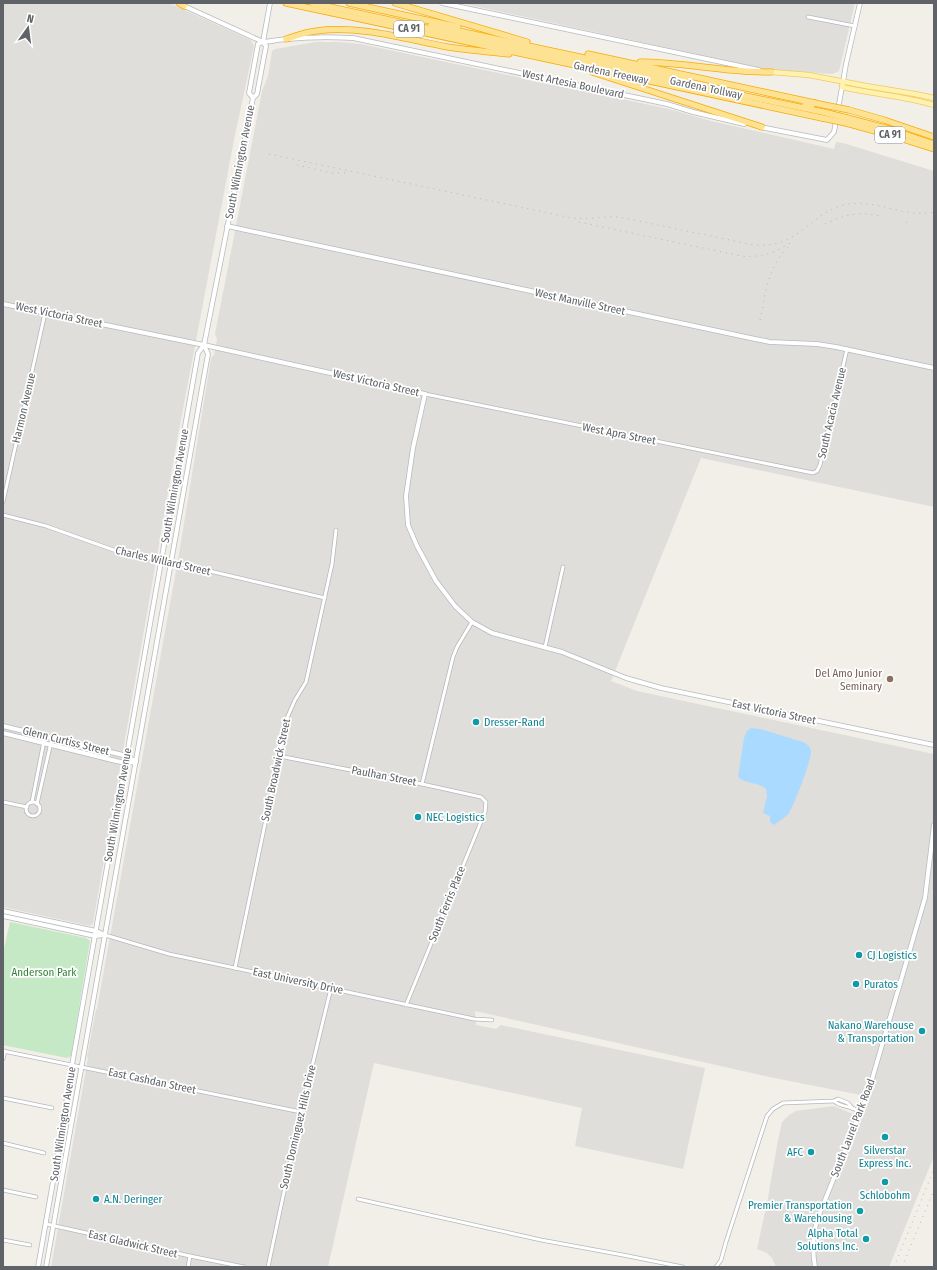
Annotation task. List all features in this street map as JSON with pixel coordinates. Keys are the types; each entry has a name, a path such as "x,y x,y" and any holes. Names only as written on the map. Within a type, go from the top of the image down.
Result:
{"highway":[{"name":"Gardena Freeway","path":"286,3 531,55 561,63 846,120 934,149"},
{"name":"Gardena Tollway","path":"312,3 822,115"},
{"name":"Gardena Tollway","path":"328,3 803,105 810,106 815,103"},
{"name":"Gardena Freeway","path":"349,3 533,44 628,62 849,110 934,137"},
{"path":"394,3 533,44"},
{"path":"286,39 315,31 355,30 484,52 531,55"},
{"path":"628,62 662,62 751,72 771,72"},
{"path":"561,63 762,127"},
{"path":"846,120 890,129 934,144"}],"main road":[{"name":"South Wilmington Avenue","path":"38,1267 72,1065 198,353 204,345 253,98 256,94 266,46 263,42 270,3"},
{"path":"442,3 749,68 771,72 809,75 934,98"},
{"path":"860,3 842,87 866,93 909,99 934,105"},
{"path":"180,4 263,42"},
{"name":"West Artesia Boulevard","path":"263,42 273,42 286,39 333,37 354,38 660,103 717,118 827,140 834,132 842,87"},
{"name":"South Wilmington Avenue","path":"253,98 249,93 258,44 263,42"},
{"name":"West Manville Street","path":"227,226 755,339 770,342 826,345 934,368"},
{"name":"West Victoria Street","path":"3,304 204,345 425,394 413,448 406,496 408,525 417,546 436,581 454,606 472,622 492,633 562,652 615,674"},
{"name":"South Wilmington Avenue","path":"46,1267 208,354 204,345"},
{"name":"East Victoria Street","path":"615,674 661,688 934,745"},
{"name":"Glenn Curtiss Street","path":"3,726 127,756 136,762"},
{"name":"Glenn Curtiss Street","path":"3,733 126,763 136,762"},
{"name":"South Laurel Park Road","path":"815,1267 813,1238 817,1220 868,1093 925,898 934,825"},
{"name":"East University Drive","path":"3,911 96,931 106,935"},
{"name":"East University Drive","path":"3,916 95,936 106,935"}],"street":[{"path":"808,17 855,26"},
{"name":"Harmon Avenue","path":"3,502 45,313"},
{"name":"South Acacia Avenue","path":"813,473 817,471 820,465 848,350"},
{"name":"West Apra Street","path":"425,394 813,473"},
{"name":"Charles Willard Street","path":"3,515 46,526 122,553 171,562 325,598"},
{"name":"South Broadwick Street","path":"235,968 287,718 295,700 306,682 332,564 336,530"},
{"path":"545,647 563,566"},
{"path":"422,784 453,657 457,647 472,622"},
{"path":"27,807 32,802 45,736"},
{"path":"37,804 52,738"},
{"name":"Paulhan Street","path":"279,756 481,797 486,802"},
{"path":"3,802 27,807"},
{"path":"27,807 27,812 29,814 32,816 37,815 40,808 37,804 32,802"},
{"name":"South Ferris Place","path":"406,1005 485,812 486,802"},
{"name":"East University Drive","path":"106,935 166,953 474,1019 492,1020"},
{"name":"South Dominguez Hills Drive","path":"268,1267 301,1112 331,988"},
{"path":"3,1059 4,1051"},
{"name":"East Cashdan Street","path":"4,1051 301,1112"},
{"path":"3,1098 52,1108"},
{"path":"716,1267 721,1260 766,1116 773,1109 783,1103 834,1101 861,1112"},
{"path":"3,1143 44,1153"},
{"path":"3,1190 36,1198"},
{"path":"358,1199 541,1240 683,1267"},
{"name":"East Gladwick Street","path":"46,1224 244,1267"},
{"path":"3,1240 30,1245"},
{"path":"188,1267 190,1256"}],"shaded area":[{"path":"3,3 169,3 251,40 254,46 234,140 178,435 93,923 90,926 3,907"},
{"path":"461,3 855,3 839,71 832,74 765,69"},
{"path":"316,42 361,44 669,109 711,121 834,149 836,142 843,143 934,171 934,507 701,458 611,681 637,691 934,754 934,1156 889,1267 776,1267 772,1258 767,1253 757,1249 782,1122 796,1111 834,1106 855,1115 861,1095 774,1078 475,1011 476,1025 496,1029 501,1025 705,1068 683,1169 575,1146 582,1108 374,1063 328,1267 51,1267 87,1057 97,1009 179,554 211,358 214,355 217,339 215,334 262,91 268,76 272,51 275,49"}],"green space":[{"name":"Anderson Park","path":"10,922 86,938 90,941 71,1056 67,1058 3,1045 3,953"}],"water":[{"path":"751,728 760,729 803,742 808,745 811,751 806,772 789,813 774,825 770,822 770,816 763,813 767,796 766,789 759,785 744,781 738,777 744,738 747,731"}],"railway":[{"path":"269,154 572,218 584,219 619,217 754,245 769,245 782,242 832,209 844,205 855,203 911,213 934,212"},
{"path":"297,165 331,173 347,173"},
{"path":"825,224 838,218 851,215 865,214 879,216"},
{"path":"579,222 741,256 767,254 779,250 790,243"},
{"path":"760,320 771,272 781,255 788,247"},
{"path":"894,1267 934,1169"},
{"path":"902,1267 934,1190"}],"place":[{"name":"Del Amo Junior Seminary","path":"890,679"},
{"name":"Dresser-Rand","path":"476,722"},
{"name":"NEC Logistics","path":"418,817"},
{"name":"CJ Logistics","path":"859,955"},
{"name":"Puratos","path":"856,984"},
{"name":"Nakano Warehouse & Transportation","path":"922,1031"},
{"name":"Silverstar Express Inc.","path":"885,1137"},
{"name":"AFC","path":"811,1152"},
{"name":"Schlobohm","path":"885,1182"},
{"name":"A.N. Deringer","path":"96,1199"},
{"name":"Premier Transportation & Warehousing","path":"860,1211"},
{"name":"Alpha Total Solutions Inc.","path":"866,1239"}]}
